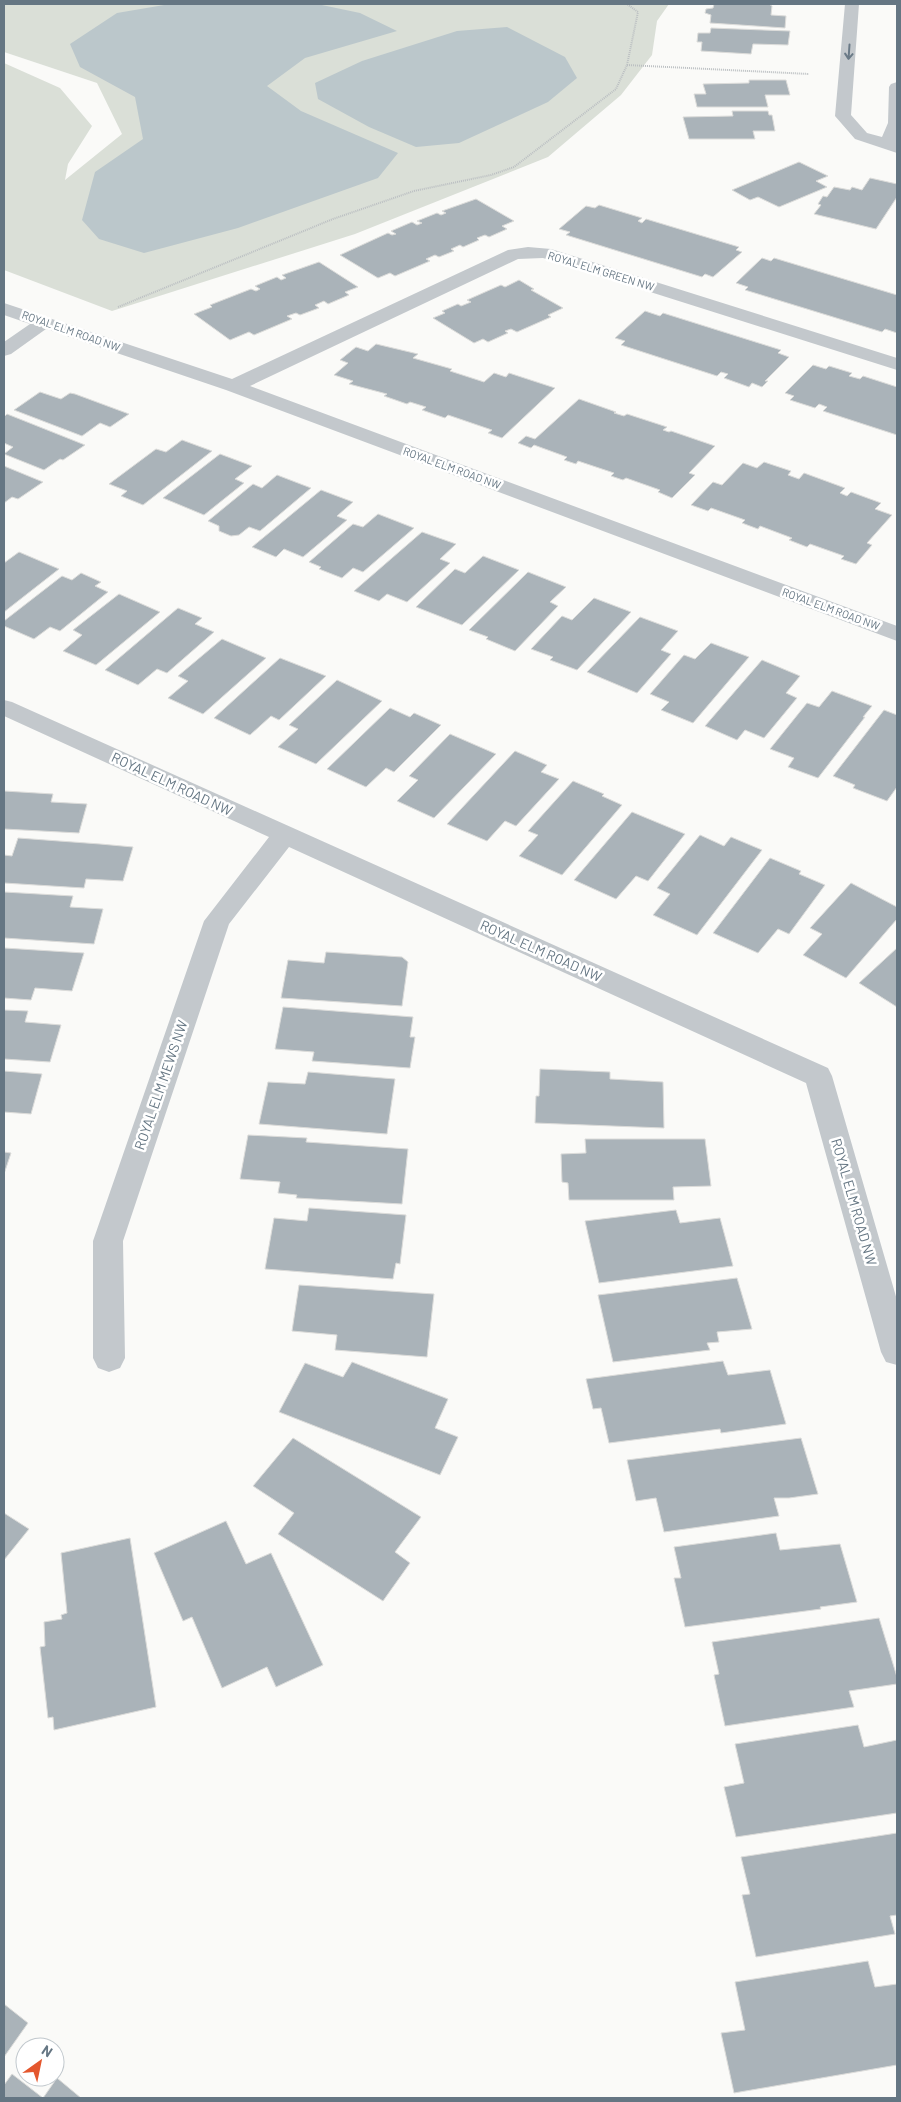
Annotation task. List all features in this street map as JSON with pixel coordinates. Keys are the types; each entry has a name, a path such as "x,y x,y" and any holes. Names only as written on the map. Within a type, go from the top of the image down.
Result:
{"street":[{"path":"852,4 843,116 861,136 892,146 896,123 897,87"},
{"name":"ROYAL ELM GREEN NW","path":"234,386 514,254 528,252 546,254 897,364"},
{"name":"ROYAL ELM ROAD NW","path":"4,309 234,386 897,634"},
{"path":"4,350 45,322"},
{"name":"ROYAL ELM ROAD NW","path":"4,707 284,836 818,1076 897,1352"},
{"name":"ROYAL ELM MEWS NW","path":"109,1358 108,1241 217,920 284,836"}],"path":[{"path":"116,308 333,219 414,191 491,175 514,168 616,88 627,65 638,12 627,4"},
{"path":"627,65 847,76"}],"shaded area":[{"path":"4,4 669,4 657,21 652,55 621,95 548,157 355,234 112,311 4,270 4,63 60,88 92,126 68,164 65,180 122,134 97,83 4,52"},
{"path":"170,4 317,4 360,13 397,31 305,58 267,86 301,111 398,153 378,178 238,228 144,253 99,239 82,220 95,172 143,139 135,97 80,67 70,44 117,13"},
{"path":"507,27 565,57 577,78 548,102 459,143 416,147 369,127 318,99 315,83 362,61 457,31"}],"building":[{"path":"714,4 769,4 772,6 771,15 786,16 785,28 710,23 711,15 705,13 706,9 713,8"},
{"path":"711,28 790,31 788,45 753,44 751,54 701,51 702,42 697,42 698,33 710,33"},
{"path":"749,80 786,80 790,95 765,95 768,107 697,107 694,94 706,94 703,84 749,83"},
{"path":"732,111 768,111 769,115 772,115 775,131 753,131 755,139 689,139 683,117 733,116"},
{"path":"799,162 828,176 816,181 827,187 779,207 758,197 750,200 732,190"},
{"path":"870,178 897,184 897,197 876,229 814,214 821,205 818,204 823,196 827,197 834,187 850,190 852,187 862,190"},
{"path":"476,199 514,221 502,226 507,229 489,237 485,235 477,238 479,240 463,247 460,245 451,249 454,251 439,257 435,255 426,259 430,261 395,276 390,273 378,278 340,255 388,233 396,234 391,231 412,222 417,225 422,223 417,221 437,213 441,215 446,213 442,211"},
{"path":"599,205 642,218 638,221 642,223 646,219 739,247 736,250 742,252 713,277 705,274 702,277 566,235 570,232 559,229 586,206 595,208"},
{"path":"762,258 771,261 774,258 897,295 897,333 885,329 882,332 745,290 748,287 736,283"},
{"path":"319,262 358,287 345,292 349,295 328,304 324,301 315,305 319,308 300,315 296,313 287,316 292,319 254,335 249,332 230,340 194,314 212,307 210,305 251,289 256,291 260,289 255,286 277,277 281,280 286,278 282,275"},
{"path":"519,280 534,289 531,290 563,308 548,315 551,317 517,332 511,329 505,331 508,333 488,342 483,339 474,343 433,318 445,313 442,311 458,304 461,306 471,302 467,300 501,285 505,287"},
{"path":"645,311 660,316 663,313 781,350 778,353 789,357 765,381 768,381 762,387 752,383 749,387 724,378 728,374 721,372 717,376 621,345 625,341 615,338"},
{"path":"376,344 418,354 413,358 452,369 450,371 484,382 494,373 506,377 509,373 555,388 502,438 488,433 492,430 448,415 445,418 422,410 426,407 410,402 407,404 384,396 387,394 349,384 353,381 334,375 348,363 340,360 356,347 368,351"},
{"path":"813,365 826,369 829,366 852,373 849,376 860,379 863,376 897,387 897,435 823,411 827,407 819,404 815,408 790,400 794,396 785,393"},
{"path":"40,392 61,399 70,393 75,394 129,414 110,427 100,423 82,436 14,410"},
{"path":"579,399 616,412 614,413 624,416 627,414 667,427 663,430 715,446 689,473 695,475 672,498 658,492 660,490 626,478 623,480 611,476 614,473 578,461 576,464 564,460 567,457 534,445 531,448 518,443 526,436 535,439"},
{"path":"7,414 85,445 44,470 4,454 13,447 4,443 4,417"},
{"path":"182,440 212,451 143,505 121,496 127,491 109,484 156,449 166,452"},
{"path":"220,454 252,466 235,479 244,483 204,515 163,498"},
{"path":"764,462 791,471 788,475 799,479 804,473 845,488 840,493 847,496 851,492 881,503 875,509 892,515 867,543 872,545 856,564 841,559 844,556 810,544 807,547 789,540 792,538 760,526 758,529 742,523 745,520 711,508 708,511 691,505 713,482 722,485 743,463 757,468"},
{"path":"4,466 43,482 18,499 12,497 4,503"},
{"path":"277,475 311,488 260,531 249,527 239,535 231,536 219,531 219,526 208,521 253,484 262,488"},
{"path":"321,490 353,502 337,516 347,520 303,557 284,549 276,557 252,547"},
{"path":"378,514 414,528 363,572 353,568 342,578 319,569 321,567 309,562 353,524 363,527"},
{"path":"422,532 456,544 440,559 450,563 407,602 387,594 379,601 354,591"},
{"path":"19,552 59,569 4,612 4,563"},
{"path":"483,556 519,570 462,625 416,607 455,569 465,573"},
{"path":"528,572 566,587 550,602 558,606 515,651 486,639 488,637 469,630"},
{"path":"81,573 101,582 95,586 108,592 60,631 50,627 34,639 4,626 4,621 62,576 72,580"},
{"path":"119,594 160,612 96,665 63,651 82,635 73,630"},
{"path":"594,598 631,612 577,670 550,660 553,657 531,649 562,616 572,620"},
{"path":"178,608 202,618 195,624 214,632 167,673 157,669 138,685 105,670"},
{"path":"640,617 678,631 661,650 671,654 637,693 587,672"},
{"path":"222,639 266,658 203,714 168,698 188,681 178,676"},
{"path":"711,643 749,657 693,723 661,710 669,702 650,694 684,655 695,659"},
{"path":"280,658 326,676 279,720 271,716 250,735 214,718"},
{"path":"762,660 800,676 786,693 797,698 764,738 745,730 737,740 705,726"},
{"path":"337,680 382,701 316,764 278,747 298,729 289,725"},
{"path":"832,691 872,706 818,778 788,767 794,758 770,749 807,703 819,707"},
{"path":"390,708 410,717 414,713 441,725 394,772 386,768 366,787 327,769"},
{"path":"884,710 897,715 897,787 887,801 853,788 855,785 833,776"},
{"path":"450,734 496,754 434,818 397,801 418,780 409,776"},
{"path":"515,751 547,765 541,772 559,779 516,826 505,821 487,841 447,824"},
{"path":"573,781 604,794 602,796 622,805 562,875 519,856 538,835 528,831"},
{"path":"4,791 53,794 51,802 87,804 79,833 4,829"},
{"path":"632,812 685,834 648,881 636,876 616,899 574,880"},
{"path":"700,835 724,846 731,837 762,850 697,935 653,915 670,894 657,888"},
{"path":"18,838 133,847 123,881 86,879 84,888 4,883 4,855 12,856"},
{"path":"770,858 801,871 799,874 825,885 789,934 778,929 758,953 713,933"},
{"path":"851,883 897,907 897,919 846,978 803,955 822,934 810,928"},
{"path":"4,892 73,896 70,907 103,909 94,944 4,938"},
{"path":"4,948 84,953 72,991 35,988 31,1000 4,998"},
{"path":"897,948 897,1007 859,983"},
{"path":"326,952 402,957 408,962 402,1006 281,998 288,960 324,963"},
{"path":"283,1007 413,1017 410,1037 415,1037 410,1068 312,1061 314,1052 275,1049"},
{"path":"4,1010 28,1011 25,1022 61,1025 50,1062 4,1059"},
{"path":"540,1069 610,1072 610,1079 663,1082 664,1128 535,1123"},
{"path":"4,1071 42,1074 31,1114 4,1112"},
{"path":"308,1072 395,1079 387,1134 259,1124 268,1082 305,1084"},
{"path":"248,1135 307,1138 306,1142 408,1149 402,1204 296,1198 297,1195 278,1193 280,1182 240,1179"},
{"path":"585,1139 705,1139 711,1186 673,1187 674,1200 569,1200 568,1183 562,1182 561,1154 586,1153"},
{"path":"4,1152 11,1153 4,1174"},
{"path":"309,1208 406,1215 400,1264 396,1263 393,1279 265,1269 274,1218 307,1221"},
{"path":"676,1210 680,1223 720,1218 733,1266 599,1283 585,1221"},
{"path":"737,1278 752,1329 717,1332 719,1342 707,1343 710,1350 613,1362 598,1295"},
{"path":"299,1285 434,1294 427,1357 335,1350 337,1335 292,1331"},
{"path":"723,1361 728,1375 770,1370 786,1424 721,1433 720,1429 609,1443 601,1408 593,1409 586,1379"},
{"path":"352,1362 448,1399 435,1428 458,1437 440,1475 279,1412 305,1363 343,1377"},
{"path":"293,1438 421,1517 395,1552 410,1563 383,1601 278,1534 294,1513 253,1486"},
{"path":"801,1438 818,1494 774,1498 779,1516 664,1532 656,1498 636,1501 627,1460"},
{"path":"4,1513 29,1529 4,1560"},
{"path":"226,1521 246,1564 271,1553 323,1665 276,1687 267,1667 222,1688 192,1617 183,1621 154,1553"},
{"path":"776,1533 780,1550 840,1544 857,1602 820,1607 821,1609 685,1627 674,1578 681,1578 674,1547"},
{"path":"130,1538 156,1707 54,1730 53,1717 48,1718 40,1647 45,1646 44,1622 62,1619 61,1615 67,1613 61,1553"},
{"path":"879,1618 897,1677 897,1684 849,1691 854,1707 725,1726 714,1675 719,1674 712,1642"},
{"path":"858,1725 864,1747 897,1740 897,1813 736,1837 724,1787 744,1783 735,1744"},
{"path":"897,1833 897,1915 890,1916 895,1934 756,1957 742,1895 750,1894 741,1857"},
{"path":"868,1961 875,1987 897,1984 897,2065 734,2093 721,2033 745,2030 735,1982"},
{"path":"4,2004 28,2023 18,2037 15,2037 15,2041 4,2057"},
{"path":"12,2074 15,2076 15,2087 29,2087 43,2098 4,2098 4,2085"},
{"path":"65,2085 81,2098 43,2098 51,2087 65,2087"}]}
